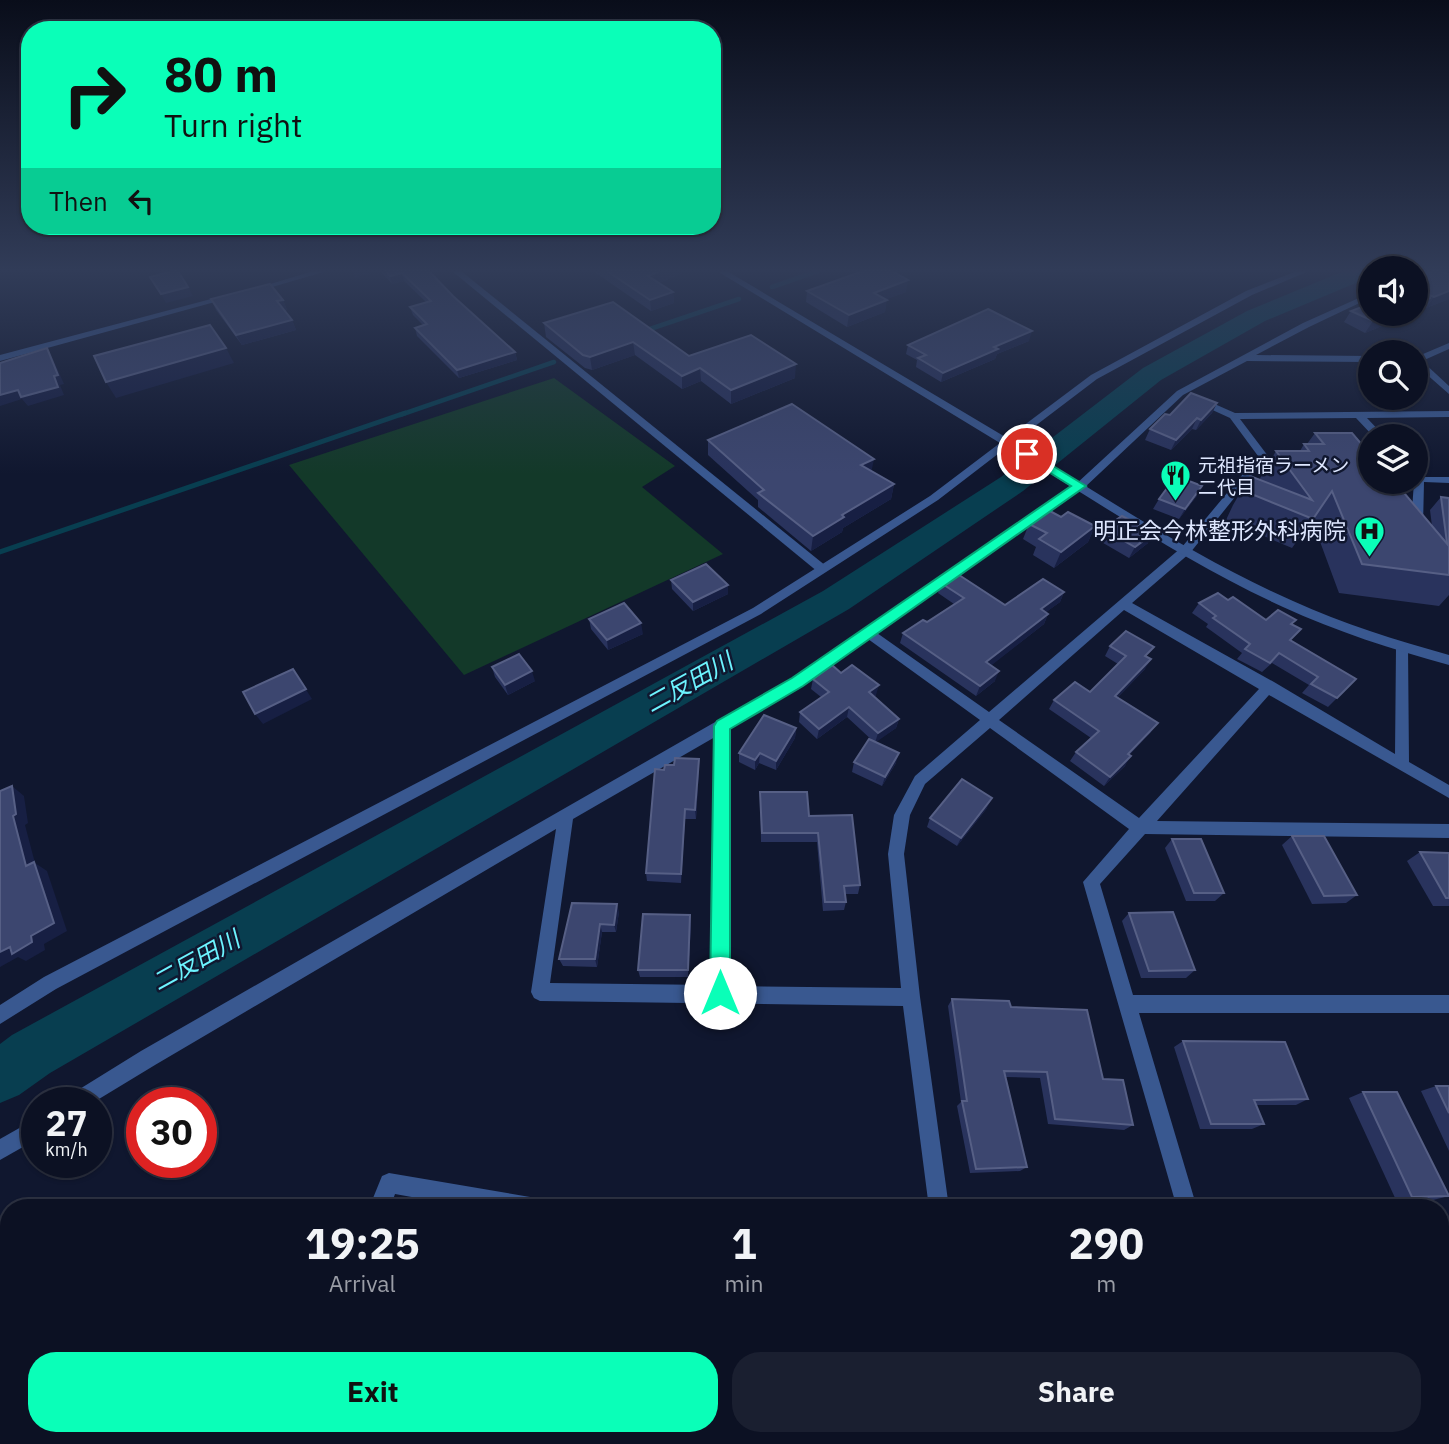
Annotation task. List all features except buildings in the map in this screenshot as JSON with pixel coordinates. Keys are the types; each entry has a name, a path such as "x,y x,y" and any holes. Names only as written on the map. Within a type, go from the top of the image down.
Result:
{"street":[{"path":"0,358 73,338"},
{"path":"539,338 822,569"},
{"path":"834,338 1186,550 1301,611 1402,648 1449,660"},
{"path":"0,1015 50,983 757,611 934,498 1094,377 1163,338"},
{"path":"101,1087 797,682 1080,486 1180,393 1282,338"},
{"path":"1428,355 1449,346"},
{"path":"1246,358 1358,359"},
{"path":"1428,371 1449,391"},
{"path":"1180,393 1233,416 1449,414"},
{"path":"1359,415 1368,424"},
{"path":"938,1199 911,998 896,854 902,815 920,780 1186,550 1263,456 1233,416"},
{"path":"1428,479 1449,480"},
{"path":"1416,545 1418,494"},
{"path":"1125,605 1449,792"},
{"path":"868,633 1139,827 1449,831"},
{"path":"1402,648 1402,765"},
{"path":"1183,1199 1091,882 1269,686"},
{"path":"720,993 722,726"},
{"path":"566,816 540,992 911,998"},
{"path":"1127,1004 1449,1004"},
{"path":"0,1150 21,1138"},
{"path":"383,1199 389,1183 483,1199"}],"green space":[{"path":"554,378 675,466 642,487 723,554 464,675 289,465"}],"waterway":[{"name":"二反田川","path":"0,1076 31,1054 836,600 1012,484 1152,374 1216,338"},
{"path":"400,415 554,362"},
{"path":"0,552 405,413"}],"place":[{"name":"元祖指宿ラーメン 二代目","path":"1175,503"},
{"name":"明正会今林整形外科病院","path":"1369,558"}],"route":[{"path":"720,993 722,726 797,682 1080,486 1027,454"}]}
